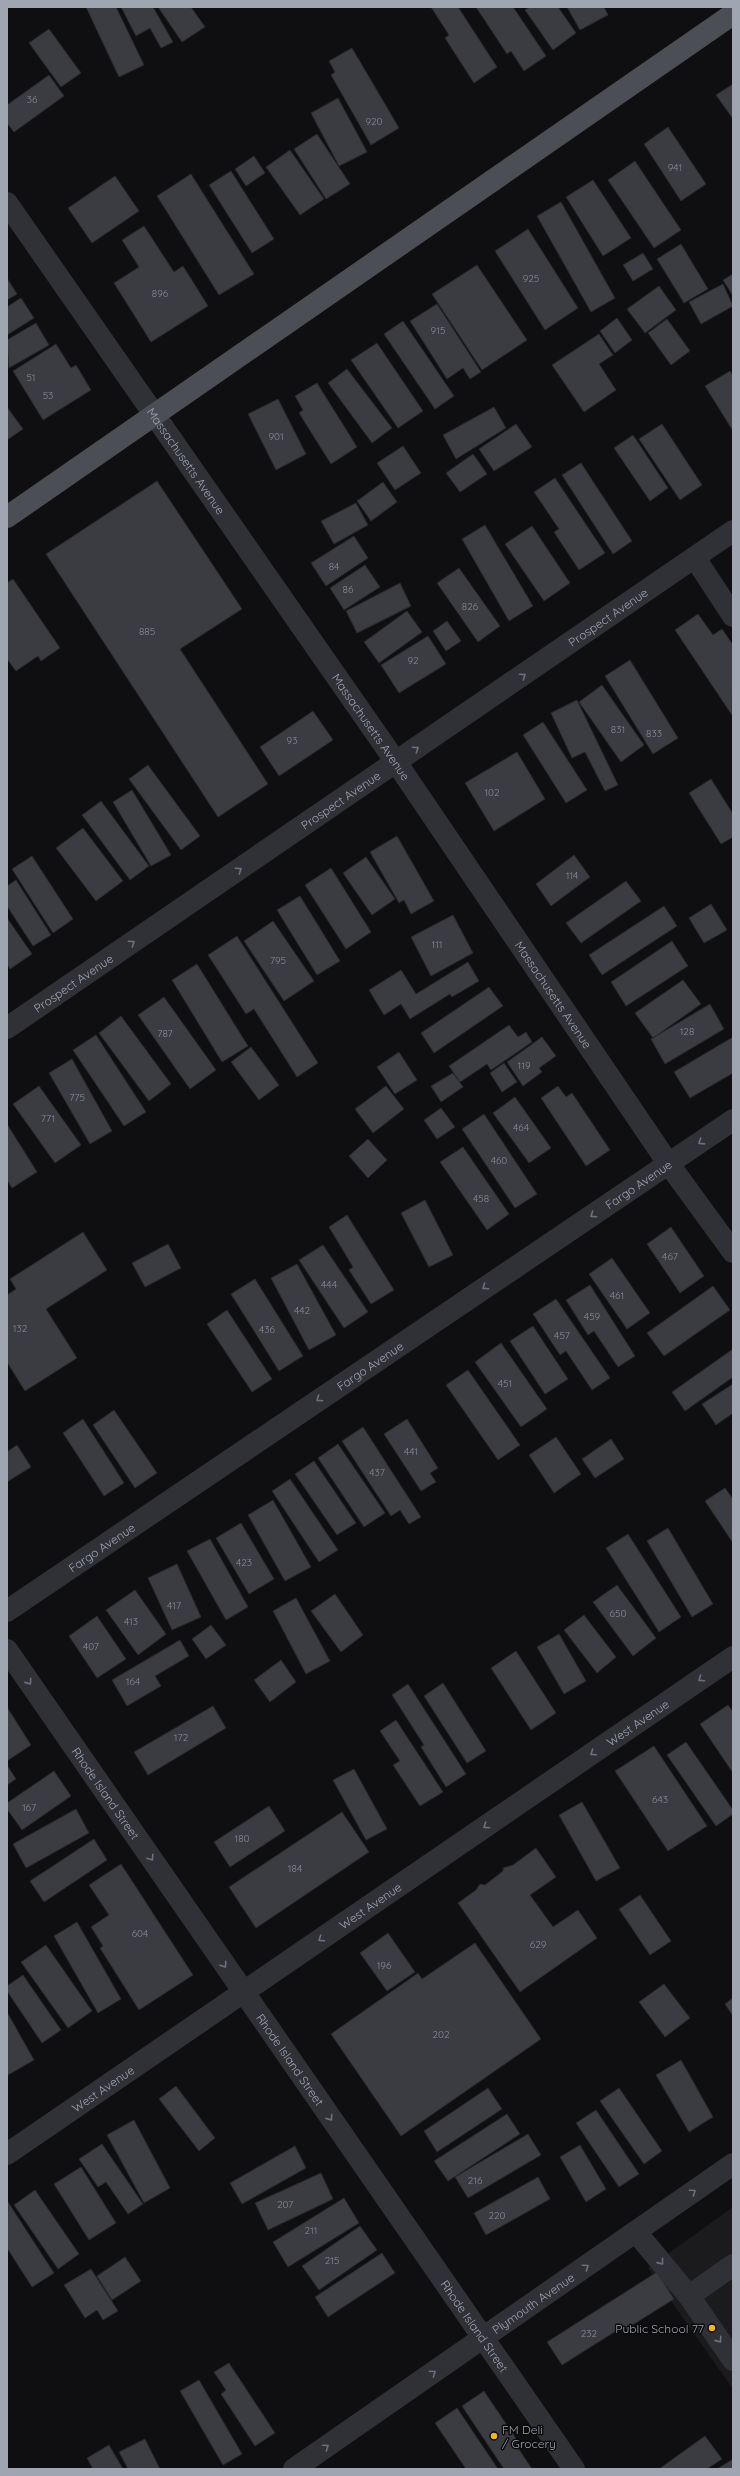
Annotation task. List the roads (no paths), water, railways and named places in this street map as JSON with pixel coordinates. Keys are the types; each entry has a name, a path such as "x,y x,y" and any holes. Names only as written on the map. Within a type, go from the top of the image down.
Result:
{"main road":[{"path":"7,517 155,416 733,14"}],"street":[{"name":"Massachusetts Avenue","path":"7,203 396,762 668,1163 733,1252"},
{"name":"Prospect Avenue","path":"7,1028 733,531"},
{"path":"695,558 733,616"},
{"name":"Fargo Avenue","path":"7,1611 733,1120"},
{"name":"Rhode Island Street","path":"7,1650 482,2339 574,2469"},
{"name":"West Avenue","path":"7,2154 733,1657"},
{"name":"Plymouth Avenue","path":"294,2469 733,2164"},
{"path":"636,2232 689,2296 733,2360"},
{"path":"689,2296 733,2265"}],"place":[{"name":"Public School 77","path":"712,2328"},
{"name":"FM Deli / Grocery","path":"494,2436"}]}
